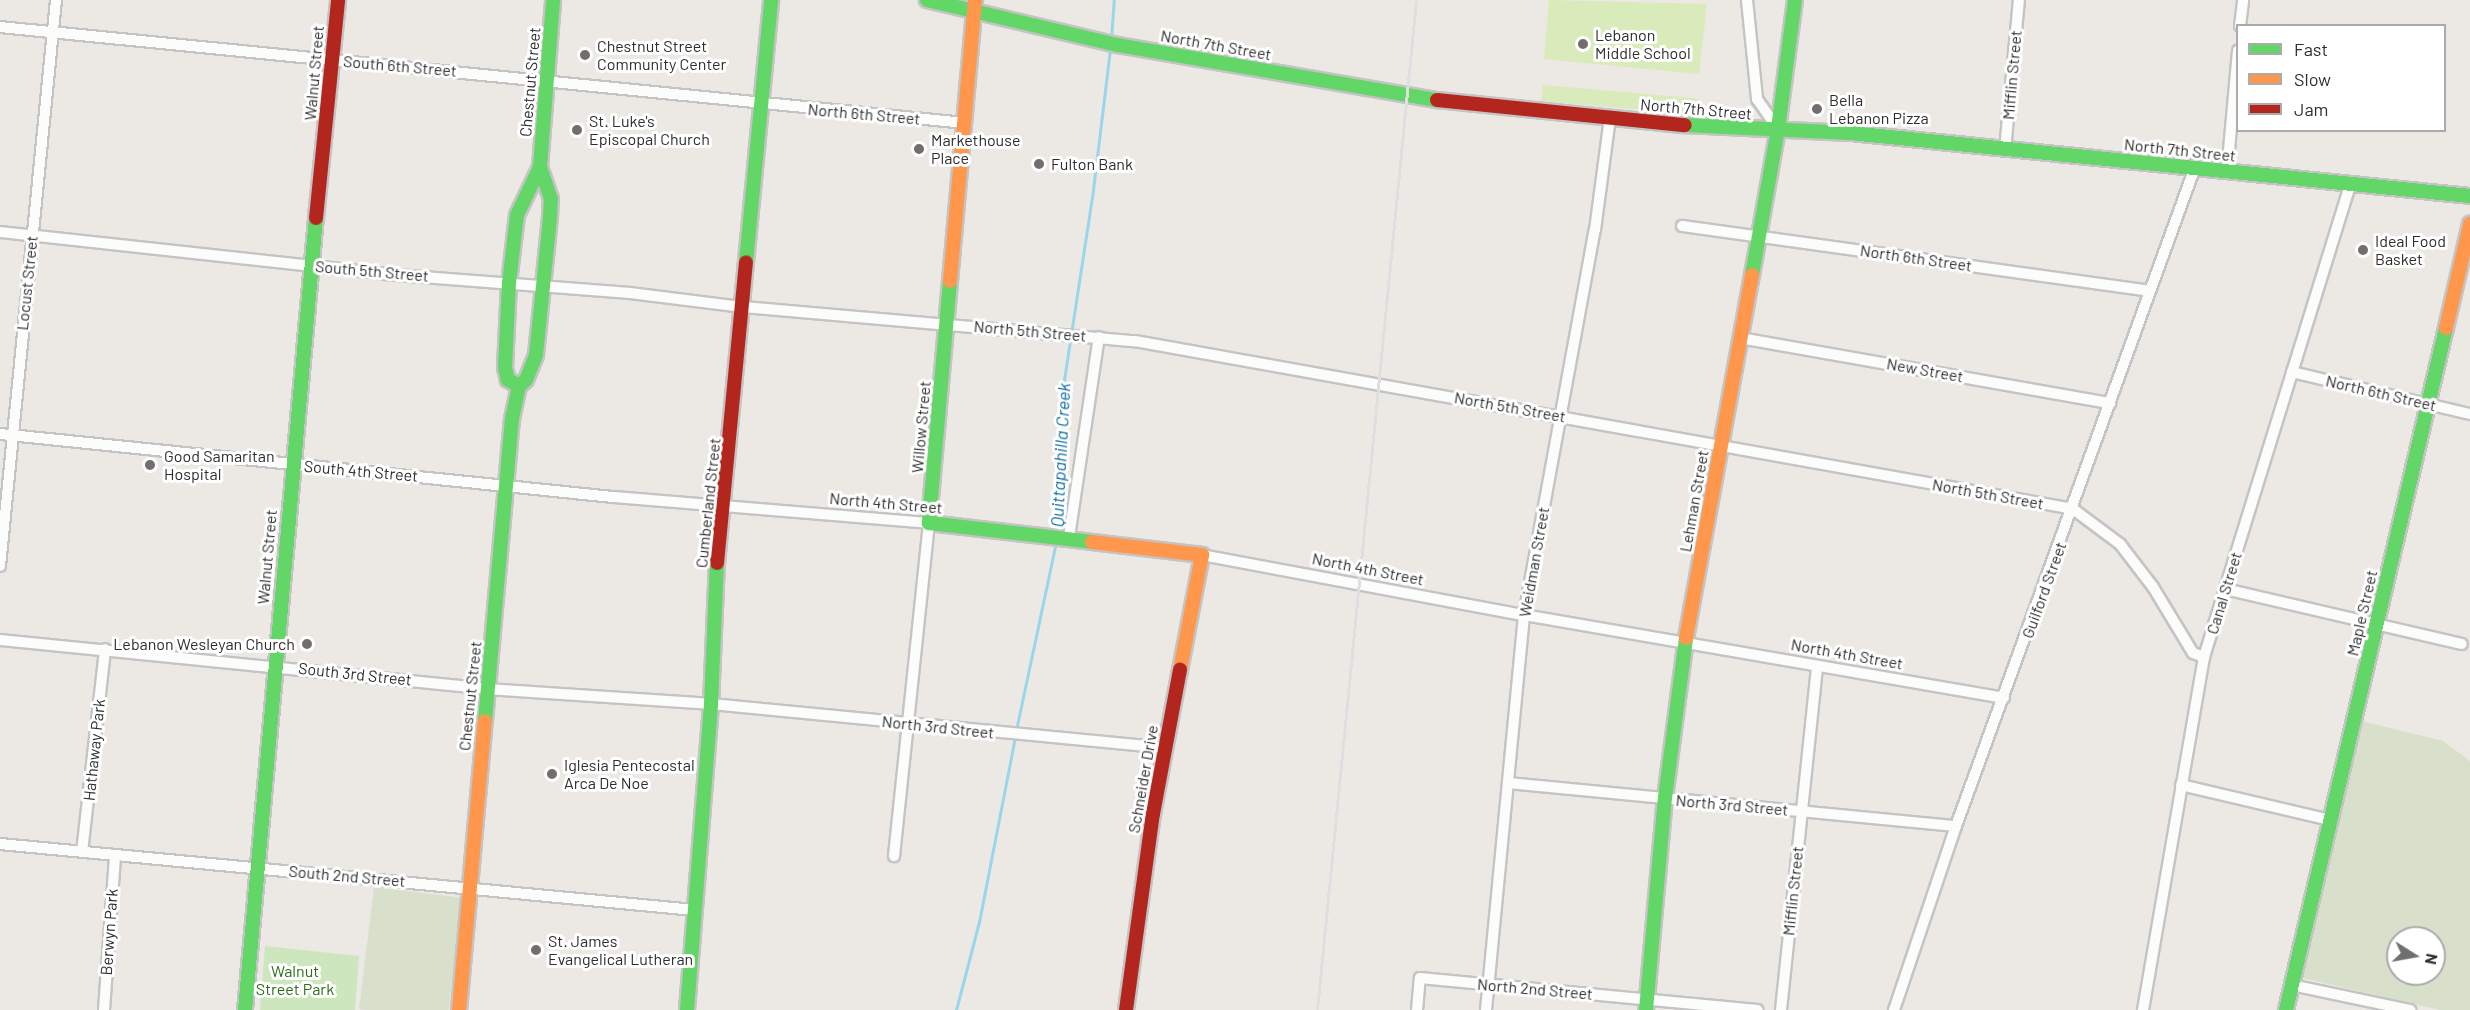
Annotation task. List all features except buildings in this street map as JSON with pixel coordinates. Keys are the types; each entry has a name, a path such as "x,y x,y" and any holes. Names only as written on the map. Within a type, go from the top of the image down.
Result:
{"main road":[{"name":"Walnut Street","path":"245,1010 292,465 338,0"},
{"name":"Chestnut Street","path":"519,386 508,380 505,368 509,283 517,214 540,167 553,0"},
{"name":"Cumberland Street","path":"687,1010 711,704 713,605 764,105 771,0"},
{"name":"North 7th Street","path":"927,0 975,6 1118,45 1400,96 1610,118 1765,131 1778,129 2005,150 2350,186 2470,196"},
{"name":"Lehman Street","path":"1647,1005 1665,798 1685,643 1756,237 1778,129 1795,0"},
{"name":"Willow Street","path":"929,523 975,6"},
{"name":"Chestnut Street","path":"459,1010 488,689 519,386 526,380 536,355 543,286 551,198 540,167"},
{"name":"Maple Street","path":"2286,1010 2470,224"},
{"name":"North 4th Street","path":"929,523 1061,536 1202,555"},
{"name":"Schneider Drive","path":"1126,1010 1165,748 1202,555"}],"street":[{"name":"Locust Street","path":"0,566 56,0"},
{"path":"1747,0 1757,99 1778,129"},
{"name":"Mifflin Street","path":"2005,150 2019,0"},
{"path":"2240,24 2243,0"},
{"name":"South 6th Street","path":"0,27 548,81 764,105"},
{"path":"2227,172 2236,72"},
{"name":"North 6th Street","path":"764,105 965,123"},
{"name":"Weidman Street","path":"1486,1010 1524,615 1595,230 1610,118"},
{"name":"Guilford Street","path":"1894,1010 1956,826 2073,509 2194,170"},
{"name":"Canal Street","path":"2143,1010 2204,657 2350,186"},
{"name":"North 6th Street","path":"1682,226 2150,291"},
{"name":"South 5th Street","path":"0,232 743,307"},
{"name":"North 5th Street","path":"743,307 1099,338 1561,416 2073,509 2120,544 2153,586 2193,653 2204,657"},
{"path":"1061,536 1099,338"},
{"name":"New Street","path":"1740,338 2110,403"},
{"name":"North 6th Street","path":"2292,372 2470,414"},
{"name":"South 4th Street","path":"0,434 292,465 723,505"},
{"name":"North 4th Street","path":"723,505 929,523"},
{"name":"Willow Street","path":"894,856 906,724 929,523"},
{"name":"North 4th Street","path":"1202,555 1524,615 2004,698"},
{"path":"2225,590 2462,644"},
{"name":"South 3rd Street","path":"0,640 488,689 711,704"},
{"name":"Hathaway Park","path":"82,852 105,649"},
{"name":"Mifflin Street","path":"1781,1010 1817,666"},
{"name":"North 3rd Street","path":"711,704 1165,748"},
{"name":"North 3rd Street","path":"1508,783 1956,826"},
{"path":"2181,785 2330,820"},
{"name":"South 2nd Street","path":"0,844 694,910"},
{"name":"Berwyn Park","path":"104,1010 115,855"},
{"name":"North 2nd Street","path":"1417,1010 1420,978 1593,994 1647,1005 1757,1010"},
{"path":"2291,985 2410,1010"}],"green space":[{"path":"1549,0 1707,4 1699,74 1544,59"},
{"path":"1543,85 1697,99 1696,114 1542,101"},
{"path":"2361,721 2443,741 2470,761 2470,1010 2440,1010 2302,978"},
{"path":"374,887 462,898 449,1010 359,1009"},
{"name":"Walnut Street Park","path":"265,946 359,956 355,1010 260,1010"}],"waterway":[{"name":"Quittapahilla Creek","path":"1111,39 1114,0"},
{"name":"Quittapahilla Creek","path":"1057,533 1063,473 1060,406 1092,198 1110,49"},
{"name":"Quittapahilla Creek","path":"1016,730 1056,542"},
{"name":"Quittapahilla Creek","path":"956,1010 979,922 1015,736"}],"railway":[{"path":"1317,1010 1416,0"}],"traffic: fast":[{"path":"485,721 512,419 519,386 526,380 536,355 550,216 551,199 540,167 553,0"},
{"path":"746,262 771,0"},
{"path":"927,0 1118,45 1437,100"},
{"path":"1752,275 1778,129 1795,0"},
{"path":"1685,125 1850,133 2470,196"},
{"path":"519,386 508,380 505,368 509,283 517,215 540,167"},
{"path":"245,1010 316,218"},
{"path":"950,281 929,523 1092,542"},
{"path":"2286,1010 2446,328"},
{"path":"687,1010 711,704 717,563"},
{"path":"1646,1010 1665,798 1686,638"}],"traffic: slow":[{"path":"950,281 975,0"},
{"path":"2446,328 2470,224"},
{"path":"1686,638 1752,275"},
{"path":"1092,542 1202,555 1180,670"},
{"path":"459,1010 485,721"}],"traffic: jam":[{"path":"316,218 338,0"},
{"path":"1437,100 1685,125"},
{"path":"717,563 746,262"},
{"path":"1126,1010 1153,814 1180,670"}],"place":[{"name":"Lebanon Middle School","path":"1583,44"},
{"name":"Chestnut Street Community Center","path":"585,55"},
{"name":"Bella Lebanon Pizza","path":"1817,109"},
{"name":"St. Luke's Episcopal Church","path":"577,130"},
{"name":"Markethouse Place","path":"919,149"},
{"name":"Fulton Bank","path":"1039,164"},
{"name":"Ideal Food Basket","path":"2363,250"},
{"name":"Good Samaritan Hospital","path":"150,465"},
{"name":"Lebanon Wesleyan Church","path":"307,644"},
{"name":"Iglesia Pentecostal Arca De Noe","path":"552,774"},
{"name":"St. James Evangelical Lutheran","path":"536,950"}]}
